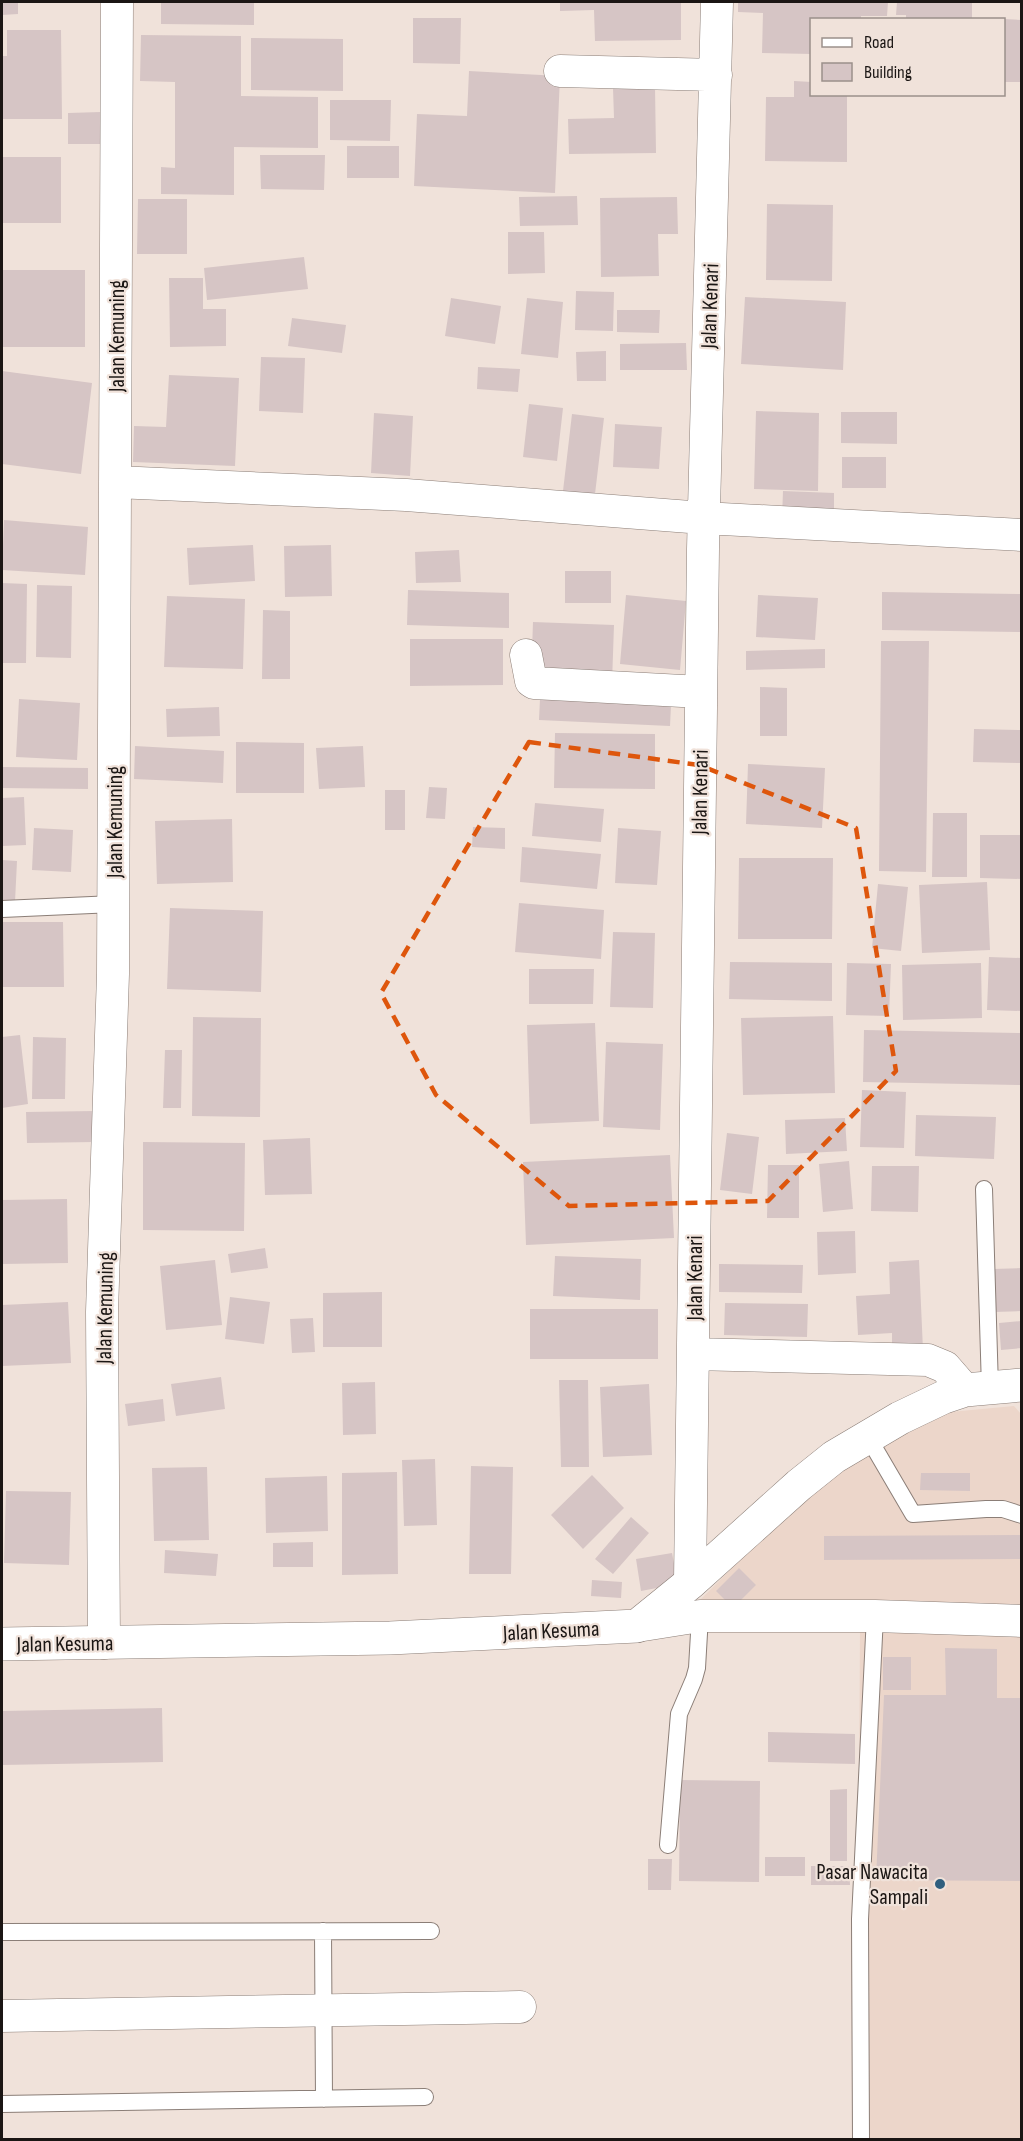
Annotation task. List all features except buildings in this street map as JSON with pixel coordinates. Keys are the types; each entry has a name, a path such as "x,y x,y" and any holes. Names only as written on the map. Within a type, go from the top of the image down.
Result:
{"street":[{"name":"Jalan Kemuning","path":"104,1643 102,1312 114,904 117,2"},
{"name":"Jalan Kenari","path":"690,1583 703,530 717,2"},
{"path":"560,71 716,75"},
{"path":"116,491 406,495 703,530 1022,535"},
{"path":"526,655 531,681 534,684 701,692"},
{"path":"693,1354 928,1360 992,1388"},
{"path":"637,1626 690,1583 799,1485 834,1457 900,1418 944,1397 992,1388"},
{"path":"637,1626 700,1616 875,1616 1022,1621"},
{"name":"Jalan Kesuma","path":"2,1644 390,1638 637,1626"},
{"path":"2,2016 520,2007"}],"lane":[{"path":"2,909 114,904"},
{"path":"984,1189 992,1388"},
{"path":"868,1437 912,1514 1003,1509 1022,1515"},
{"path":"668,1845 679,1714 697,1668 700,1616"},
{"path":"861,2139 860,1919 875,1616"},
{"path":"2,1932 431,1930"},
{"path":"322,1931 324,2099"},
{"path":"2,2104 425,2097"}],"highlighted area":[{"path":"529,742 699,765 856,828 896,1071 768,1201 569,1206 436,1095 381,993"}],"shaded area":[{"name":"Pasar Nawacita Sampali","path":"1014,1406 1021,1414 1021,2139 857,2139 860,1628 694,1606 813,1487 929,1414"}],"place":[{"name":"Pasar Nawacita Sampali","path":"940,1884"}]}
